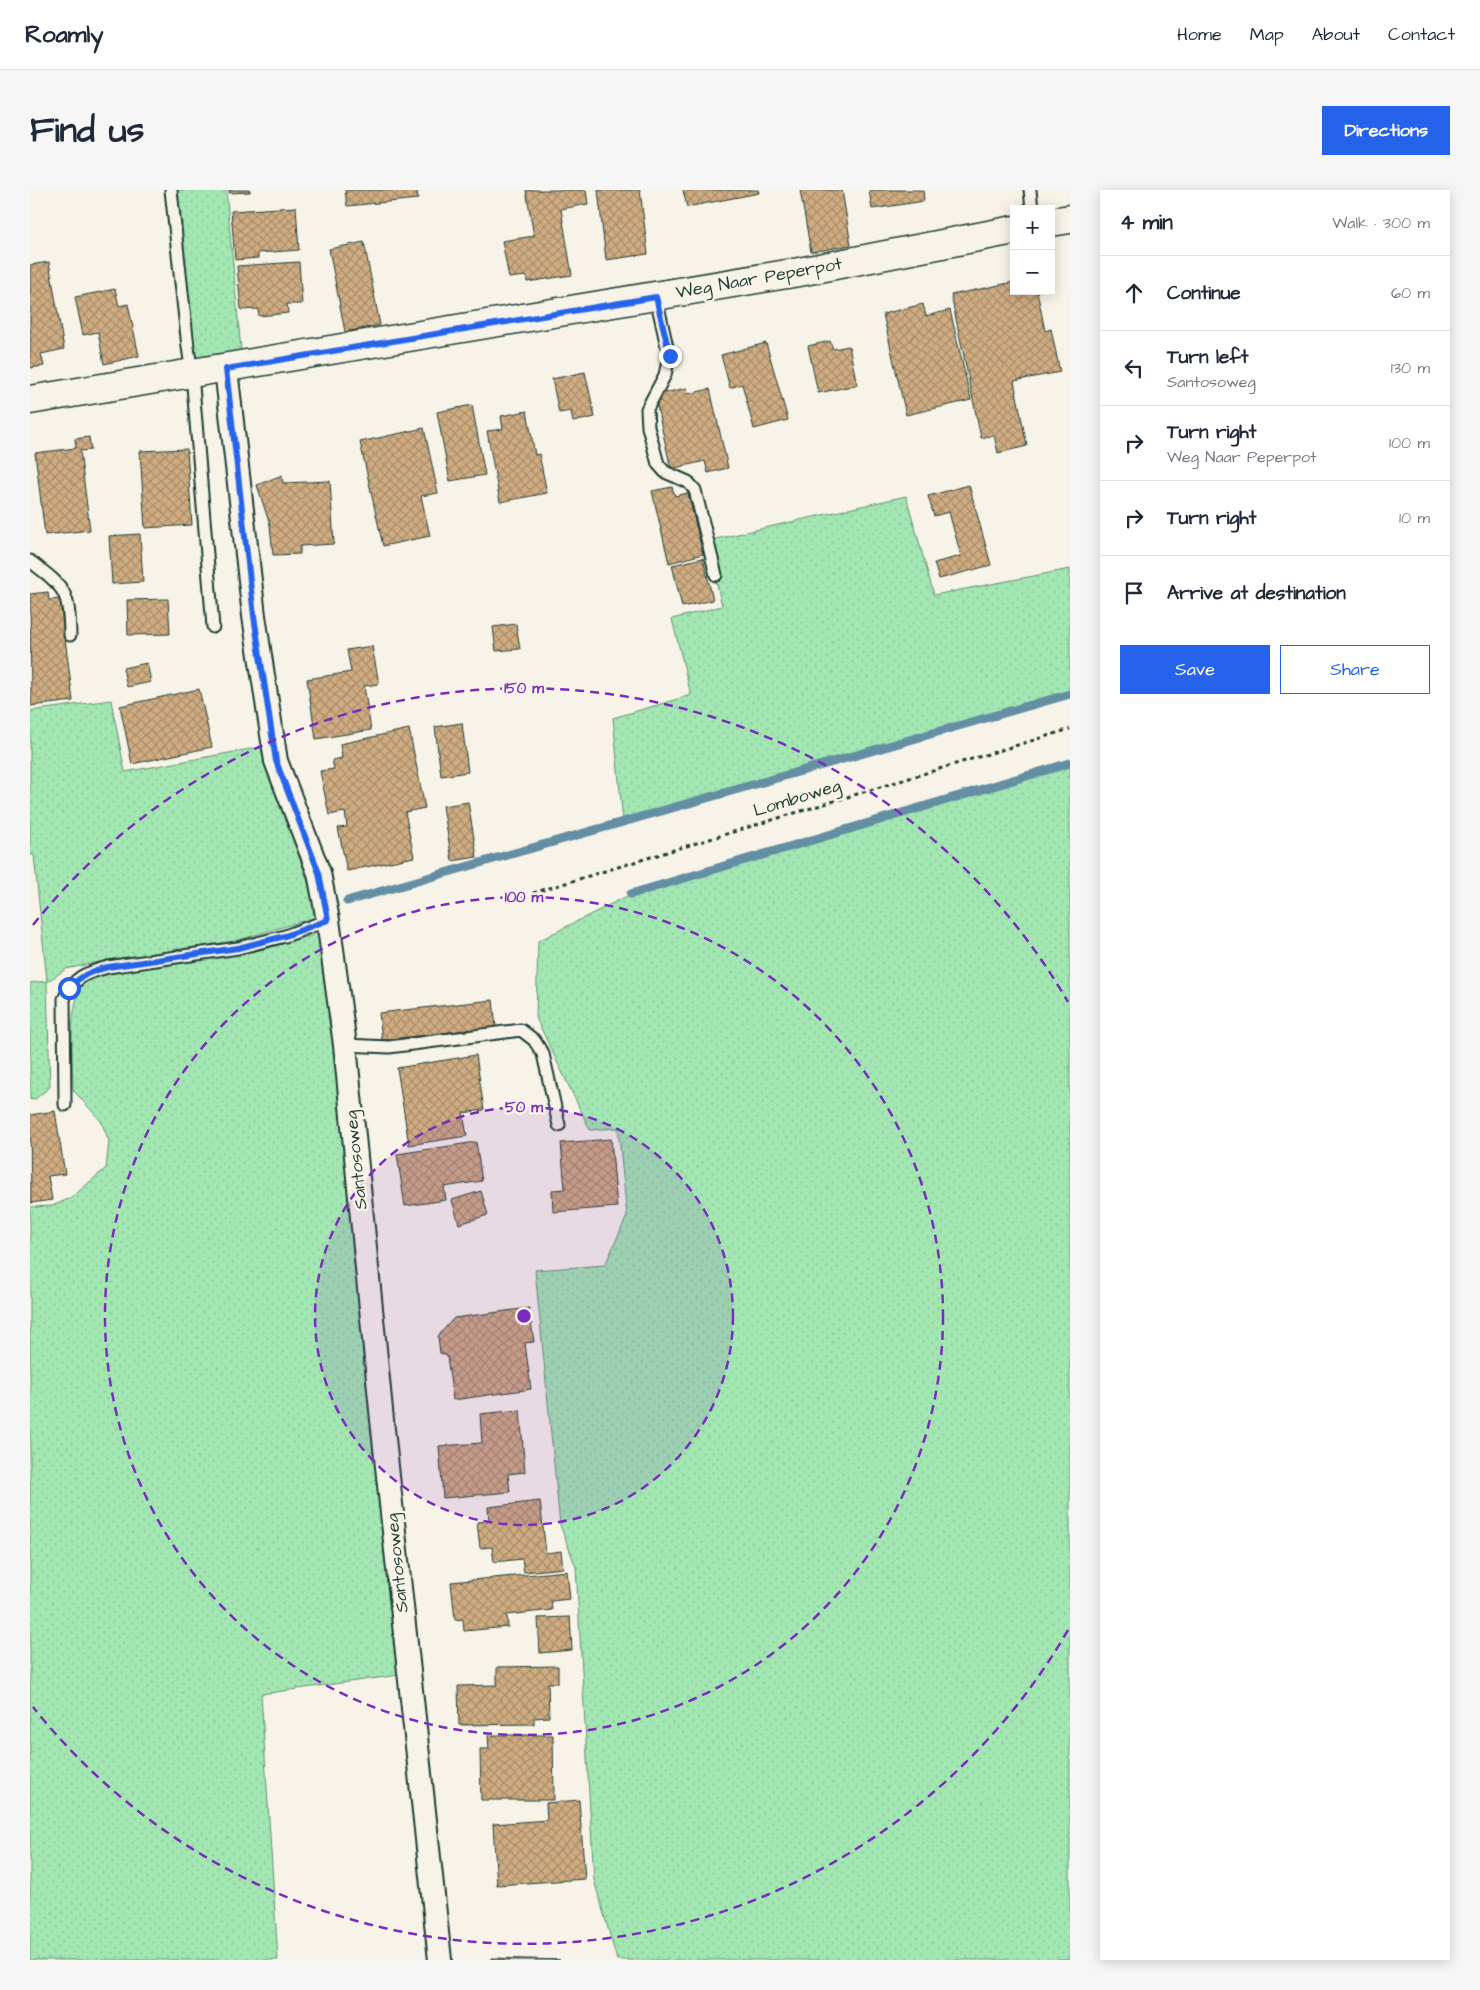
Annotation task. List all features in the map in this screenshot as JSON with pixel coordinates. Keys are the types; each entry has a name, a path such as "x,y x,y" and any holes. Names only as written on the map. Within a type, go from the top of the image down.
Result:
{"street":[{"path":"1055,221 1070,218"},
{"name":"Weg Naar Peperpot","path":"30,400 656,297 799,272 1010,231"},
{"name":"Santosoweg","path":"226,369 254,616 276,761 319,873 328,920 345,1045 382,1420 440,1960"}],"lane":[{"path":"171,190 192,374 213,627"},
{"path":"1030,190 1032,205"},
{"path":"656,297 670,356 665,375 647,409 648,427 658,464 665,472 688,482 694,490 716,574"},
{"path":"30,561 64,589 70,607 70,635"},
{"path":"65,1105 64,999 69,988 77,979 88,972 108,967 238,948 285,936 328,920"},
{"path":"345,1045 389,1047 522,1030 534,1040 543,1054 559,1125"}],"path":[{"name":"Lomboweg","path":"533,893 1070,729"}],"green space":[{"path":"176,190 226,190 241,350 195,359"},
{"path":"906,496 934,595 1070,569 1070,694 623,822 613,718 691,695 672,619 722,606 707,541"},
{"path":"111,700 125,772 261,747 320,916 235,941 104,961 66,969 47,982 50,1087 35,1099 30,1100 30,983 47,981 34,855 30,855 30,711"},
{"path":"1070,763 1070,1960 617,1960 594,1880 576,1567 560,1525 535,1270 605,1265 627,1216 618,1128 590,1130 536,1018 538,941 631,894"},
{"path":"323,932 400,1675 261,1694 278,1960 30,1960 30,1207 52,1206 71,1198 106,1168 109,1141 101,1121 73,1090 72,1032 76,1001 80,989 87,980 94,977 265,949"}],"building":[{"path":"229,190 250,190 250,192 229,193"},
{"path":"345,190 417,190 418,199 347,206"},
{"path":"526,190 586,190 588,204 561,209 572,275 527,282 526,276 509,278 502,241 534,236"},
{"path":"598,190 640,190 648,254 606,260"},
{"path":"683,190 758,190 759,193 687,207"},
{"path":"800,190 842,190 851,245 811,252"},
{"path":"869,190 923,190 924,201 872,209"},
{"path":"296,207 299,250 258,253 258,258 235,260 231,211"},
{"path":"364,242 380,325 345,332 329,249"},
{"path":"49,262 64,349 41,354 44,366 30,368 30,265"},
{"path":"299,262 302,304 287,304 288,313 259,316 258,309 241,310 237,266"},
{"path":"1010,283 1010,295 1038,295 1045,331 1051,329 1060,372 1014,381 1027,446 998,453 994,435 981,438 951,295"},
{"path":"115,289 119,306 128,304 139,356 104,364 98,332 83,335 75,297"},
{"path":"923,304 926,316 950,310 971,400 906,415 883,314"},
{"path":"830,341 833,349 849,346 857,385 818,393 808,346"},
{"path":"766,343 788,420 754,429 742,384 730,388 721,355"},
{"path":"585,372 595,417 573,422 571,411 559,413 552,379"},
{"path":"687,388 688,394 710,389 728,468 708,473 705,461 671,469 656,402 661,401 659,394"},
{"path":"472,405 485,475 450,481 437,412"},
{"path":"527,411 535,455 539,454 547,493 500,502 487,431 503,429 501,416"},
{"path":"424,428 438,493 421,496 430,536 383,546 360,442"},
{"path":"89,437 91,450 80,451 90,530 45,535 35,453 76,448 75,439"},
{"path":"187,449 192,525 145,528 140,451"},
{"path":"282,475 283,483 330,481 334,544 300,546 300,554 273,555 270,525 257,485"},
{"path":"969,485 991,565 939,579 934,563 961,556 949,512 934,516 928,496"},
{"path":"672,487 675,496 688,493 703,554 669,563 652,491"},
{"path":"140,534 143,582 112,584 109,536"},
{"path":"703,558 713,600 682,607 672,565"},
{"path":"48,592 49,600 60,599 73,701 31,706 30,594"},
{"path":"168,599 170,634 128,635 127,600"},
{"path":"516,624 520,649 496,651 493,627"},
{"path":"372,646 379,684 364,686 371,730 316,739 307,679 351,672 347,650"},
{"path":"147,663 151,682 127,687 123,668"},
{"path":"199,689 212,747 132,764 120,706"},
{"path":"462,723 468,772 441,776 435,727"},
{"path":"409,729 425,808 405,812 414,857 347,871 338,828 347,827 345,812 329,815 320,771 334,769 332,760 342,758 340,744"},
{"path":"468,802 477,857 452,861 443,806"},
{"path":"493,1000 496,1027 382,1040 379,1013"},
{"path":"476,1055 484,1110 463,1113 467,1136 409,1145 397,1068"},
{"path":"55,1111 65,1174 48,1176 52,1200 31,1203 30,1115"},
{"path":"611,1139 617,1207 553,1212 552,1190 565,1189 561,1143"},
{"path":"476,1142 482,1181 444,1187 446,1200 405,1206 397,1154"},
{"path":"481,1191 488,1215 459,1224 452,1200"},
{"path":"529,1308 534,1342 525,1343 531,1389 453,1400 447,1356 440,1353 438,1336 454,1318"},
{"path":"520,1410 525,1472 508,1474 510,1492 443,1498 439,1446 482,1443 480,1414"},
{"path":"540,1501 546,1553 561,1551 563,1568 524,1572 522,1559 494,1562 492,1547 480,1548 477,1522 489,1521 488,1507"},
{"path":"567,1571 570,1599 551,1601 552,1610 507,1615 508,1627 464,1631 463,1619 455,1620 451,1582"},
{"path":"570,1617 572,1650 540,1653 538,1618"},
{"path":"558,1666 558,1683 548,1683 549,1717 534,1718 534,1724 459,1725 458,1686 497,1685 497,1667"},
{"path":"488,1735 553,1735 554,1800 481,1800 480,1749 489,1749"},
{"path":"579,1800 585,1879 497,1885 493,1824 547,1820 546,1803"},
{"path":"492,1958 560,1960 492,1960"}],"waterway":[{"path":"347,901 1070,694"},
{"path":"631,894 1070,763"}],"route":[{"path":"69,988 77,979 88,972 108,967 238,948 285,936 328,920 319,873 276,761 254,616 226,369 656,297 670,356"}]}
